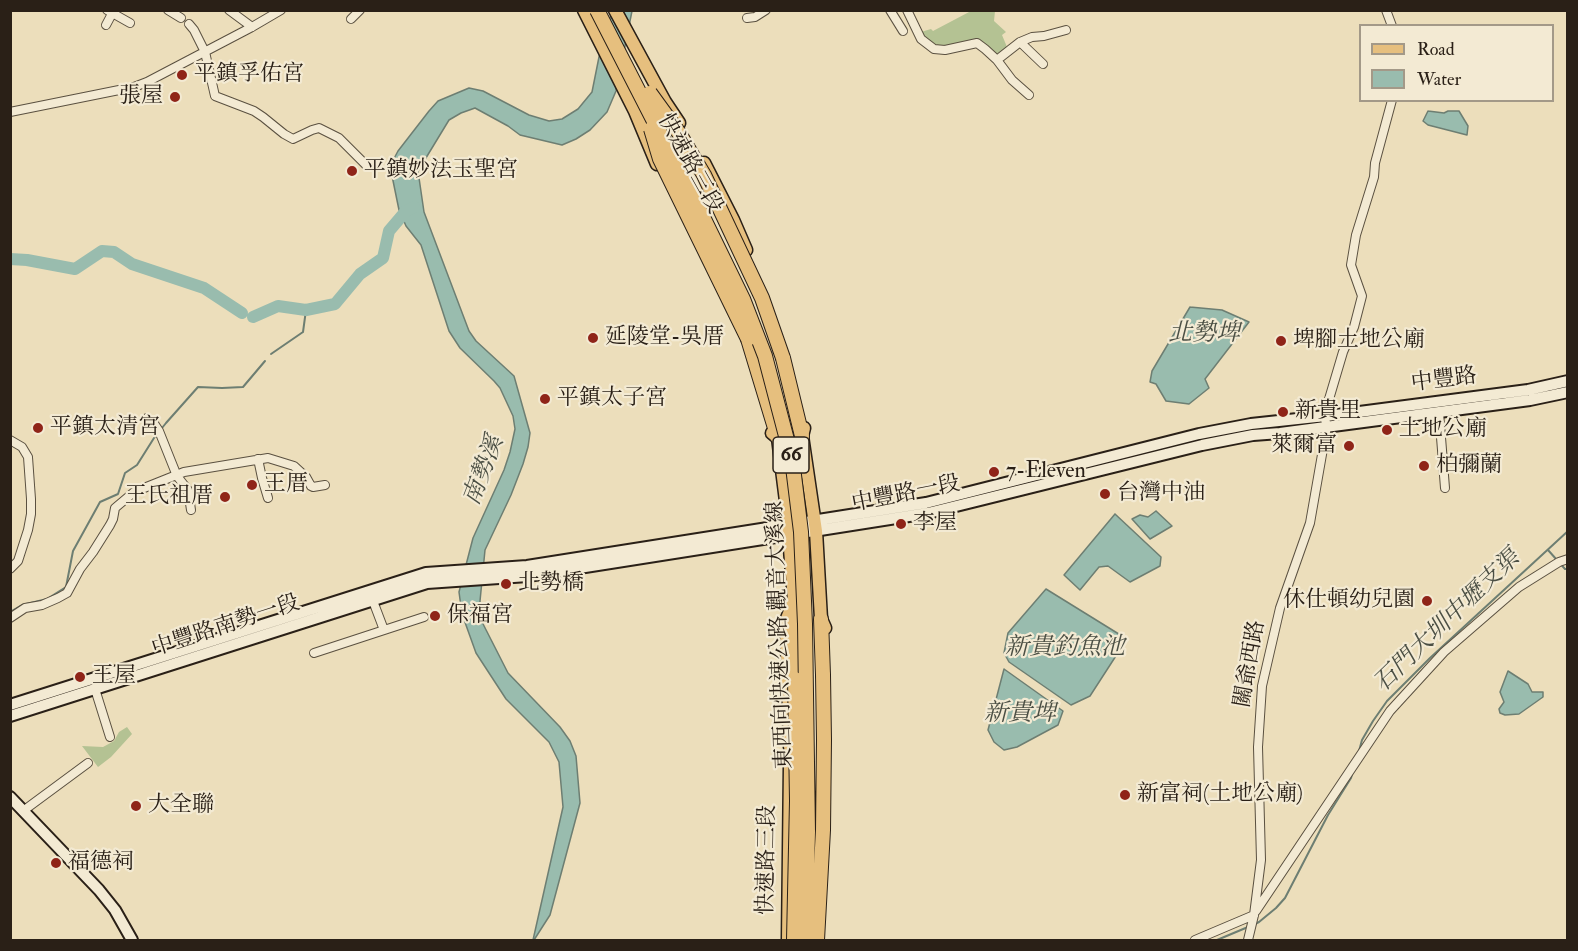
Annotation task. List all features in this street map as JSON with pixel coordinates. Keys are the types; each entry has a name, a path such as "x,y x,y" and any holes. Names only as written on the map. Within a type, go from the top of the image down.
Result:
{"highway":[{"name":"東西向快速公路 觀音大溪線","path":"597,10 646,95"},
{"name":"東西向快速公路 觀音大溪線","path":"607,10 757,334 773,382 792,459 801,532 806,636 805,940"},
{"path":"646,95 660,159 748,339 778,438"},
{"path":"646,95 679,134 704,175 762,298 783,358 802,436"},
{"path":"794,601 797,801 796,940"},
{"path":"815,940 823,819 821,619"}],"main road":[{"name":"66","path":"584,10 635,111"},
{"name":"快速路三段","path":"615,10 665,102 710,173 722,209 773,312 790,365 804,424 802,436 815,525 821,619 827,634 830,670 824,768 820,913 822,940"},
{"name":"快速路三段","path":"635,111 660,147 756,343 779,426 778,438 789,529 794,601 786,621 796,767 801,912 796,940"},
{"name":"快速路三段","path":"635,111 687,229 742,342 772,434 778,438"},
{"path":"687,229 722,209"},
{"name":"中豐路","path":"1326,421 1528,390 1568,381"},
{"name":"中豐路","path":"1326,421 1439,412 1530,400 1568,392"},
{"name":"中豐路一段","path":"456,576 815,525 928,513 1210,432 1251,424 1326,421"},
{"name":"中豐路南勢一段","path":"10,716 371,596 426,573 456,576"},
{"name":"中豐路南勢一段","path":"10,705 371,596"},
{"name":"快速路三段","path":"788,940 796,767"},
{"path":"796,767 824,768"},
{"path":"10,797 110,903 132,940"},
{"path":"788,911 820,913"},
{"name":"快速路三段","path":"815,940 820,913"}],"street":[{"path":"168,10 181,18"},
{"path":"229,10 252,27"},
{"path":"10,112 134,87 205,52 281,10"},
{"path":"351,19 360,10"},
{"path":"747,18 755,17 766,10"},
{"path":"890,10 903,31"},
{"path":"907,10 921,39 934,49 945,50 977,43 997,60 1012,80 1029,95"},
{"path":"106,25 111,12 130,23"},
{"path":"189,24 205,52 215,96 254,111 293,139 319,128 339,138 368,167"},
{"path":"997,60 1020,42 1032,37 1066,30"},
{"path":"1020,42 1042,64"},
{"name":"關爺西路","path":"1254,915 1261,860 1258,747 1262,686 1280,608 1311,523 1326,421 1343,352 1354,327 1362,296 1351,265 1356,235 1374,177 1375,163 1391,102"},
{"path":"1439,412 1445,488"},
{"path":"147,418 158,428 177,476 188,490 191,510"},
{"path":"10,441 22,447 28,457 31,499 28,530 18,561 10,569"},
{"path":"10,618 25,608 42,604 67,593 85,560 93,552 110,525 115,508 134,492 184,472 268,458 294,466 306,477 311,486 325,485"},
{"path":"258,459 261,478 268,498"},
{"path":"1248,940 1254,915 1390,711 1444,652 1519,587 1568,559"},
{"path":"371,596 384,630"},
{"path":"314,653 424,617"},
{"path":"95,689 110,737"},
{"path":"23,811 88,763"},
{"path":"1195,940 1254,915"}],"green space":[{"path":"971,11 995,11 994,21 1006,32 1002,35 1007,47 999,56 979,40 941,47 926,39 921,32 931,29 933,31"},
{"path":"127,727 132,734 111,757 98,767 82,746 103,747 114,741 119,732"}],"water":[{"path":"612,11 632,11 616,91 607,112 590,130 562,145 520,135 475,108 449,120 418,171 424,212 469,331 476,341 514,376 530,433 523,464 485,550 480,618 508,673 560,727 570,741 576,756 580,803 550,915 533,940 563,807 559,762 549,742 506,699 476,653 462,614 459,592 473,538 510,452 515,429 513,416 500,388 460,348 449,331 421,245 406,226 399,210 390,166 398,151 438,101 469,88 483,91 529,115 549,121 562,119 578,109 592,92"},
{"path":"1428,111 1444,113 1459,111 1468,126 1467,135 1428,125 1423,121"},
{"name":"北勢埤","path":"1190,307 1222,310 1249,322 1205,379 1209,388 1189,404 1166,401 1156,384 1150,382 1152,371"},
{"path":"1156,511 1172,526 1150,539 1132,519 1140,515 1148,517"},
{"path":"1115,514 1161,557 1160,566 1130,582 1108,566 1099,567 1080,590 1064,575"},
{"name":"新貴釣魚池","path":"1046,589 1122,636 1123,645 1090,696 1071,705 1009,662 1004,653 1008,633"},
{"name":"新貴埤","path":"1004,669 1063,711 1058,725 1017,747 1004,750 994,742 988,730"},
{"path":"1508,671 1528,684 1532,692 1543,692 1543,697 1519,714 1500,713 1499,709 1504,702 1500,692"}],"waterway":[{"path":"253,317 278,306 306,310 335,304 360,274 383,258 389,231 406,211 414,207"},
{"path":"10,259 75,269 102,251 114,252 132,264 204,288 242,313"},
{"path":"271,354 303,332 306,310"},
{"path":"10,612 22,605 47,599 66,587 73,551 100,502 118,494 125,473 137,465 154,438 198,387 243,387 265,361"},
{"name":"石門大圳中壢支渠","path":"1359,751 1362,740 1387,701 1430,658 1568,531"},
{"name":"石門大圳中壢支渠","path":"1548,550 1565,569 1568,569"},
{"name":"石門大圳中壢支渠","path":"1253,925 1276,908 1285,898 1353,771"},
{"name":"石門大圳中壢支渠","path":"1217,940 1248,927"}],"place":[{"name":"平鎮孚佑宮","path":"182,75"},
{"name":"張屋","path":"175,97"},
{"name":"平鎮妙法玉聖宮","path":"352,171"},
{"name":"延陵堂-吳厝","path":"593,338"},
{"name":"埤腳土地公廟","path":"1281,341"},
{"name":"平鎮太子宮","path":"545,399"},
{"name":"新貴里","path":"1283,412"},
{"name":"平鎮太清宮","path":"38,428"},
{"name":"土地公廟","path":"1387,430"},
{"name":"萊爾富","path":"1349,446"},
{"name":"柏彌蘭","path":"1424,466"},
{"name":"7-Eleven","path":"994,472"},
{"name":"王厝","path":"252,485"},
{"name":"台灣中油","path":"1105,494"},
{"name":"王氏祖厝","path":"225,497"},
{"name":"李屋","path":"901,524"},
{"name":"北勢橋","path":"506,584"},
{"name":"休仕頓幼兒園","path":"1427,601"},
{"name":"保福宮","path":"435,616"},
{"name":"王屋","path":"80,677"},
{"name":"新富祠(土地公廟)","path":"1125,795"},
{"name":"大全聯","path":"136,806"},
{"name":"福德祠","path":"56,863"}],"water label":[{"name":"南勢溪","path":"485,471"}]}
